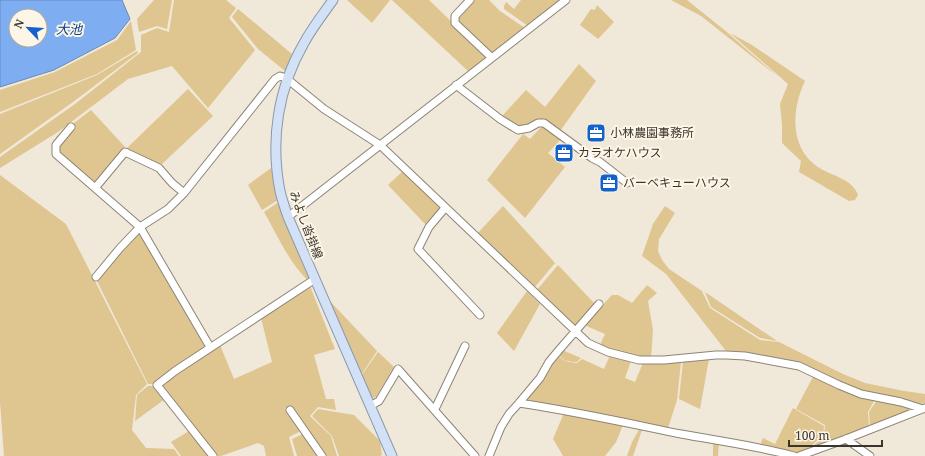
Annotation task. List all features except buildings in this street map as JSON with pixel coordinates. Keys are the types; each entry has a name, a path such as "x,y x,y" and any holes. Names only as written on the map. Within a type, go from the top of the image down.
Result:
{"main road":[{"name":"みよし沓掛線","path":"333,0 304,43 286,78 276,128 276,162 280,192 288,217 392,456"}],"street":[{"path":"470,0 455,16 456,23 491,57"},
{"path":"288,217 491,57 566,0"},
{"path":"96,277 140,227 168,209 184,193 275,79 280,76 286,78 324,109 380,145 588,343 608,352 639,360 664,360 726,355 745,356 799,366 861,394 901,402 924,409"},
{"path":"456,85 500,120 518,130 529,128 538,123 544,123 592,158 600,162 627,183"},
{"path":"71,127 56,145 56,154 140,227 210,348"},
{"path":"95,188 125,152 159,168 172,183 184,193"},
{"path":"445,208 429,227 418,249 480,315"},
{"path":"213,456 157,385 175,371 315,280"},
{"path":"489,456 501,427 509,414 540,378 549,362 599,304"},
{"path":"435,409 465,346"},
{"path":"370,406 379,401 398,369 475,456"},
{"path":"519,403 564,410 681,434 770,449 794,456"},
{"path":"802,455 924,409"},
{"path":"290,410 322,456"},
{"path":"846,439 870,456"}],"shaded area":[{"path":"154,0 172,0 167,29 157,26 139,32 137,19"},
{"path":"174,0 226,0 236,8 229,18 255,50 208,108 172,66 128,79 58,132 0,168 0,157 75,104 141,52 141,35 157,28 169,32"},
{"path":"347,0 390,0 372,23"},
{"path":"392,0 429,0 488,57 469,72"},
{"path":"473,0 489,0 500,11 525,28 491,55 458,22 458,17"},
{"path":"521,0 562,0 528,26 504,9 506,2 514,9"},
{"path":"671,0 687,0 728,33 777,76 701,16"},
{"path":"597,5 614,22 598,39 580,25 591,9 595,10"},
{"path":"238,9 292,54 285,71 258,49 232,17"},
{"path":"131,21 136,50 97,74 0,112 0,90 55,72 117,40"},
{"path":"730,33 752,45 805,81 800,92 795,117 798,140 803,151 811,161 821,169 848,182 856,190 858,195 855,200 849,201 799,172 801,161 782,143 780,104 788,84"},
{"path":"137,51 138,53 73,102 0,154 0,114 97,75"},
{"path":"579,64 596,81 560,131 546,120 537,120 528,126 519,127 502,116 526,90 545,107"},
{"path":"188,89 213,116 161,165 126,149"},
{"path":"91,110 125,147 94,184 58,153 56,137"},
{"path":"543,125 561,139 548,153 565,167 525,218 487,180 523,134 530,139"},
{"path":"271,168 278,200 262,210 248,185"},
{"path":"403,171 441,207 426,225 388,185"},
{"path":"0,175 66,224 147,384 136,395 132,430 146,448 174,449 179,456 4,456 0,402"},
{"path":"279,202 310,278 308,280 290,257 264,212"},
{"path":"503,206 555,263 534,288 477,234"},
{"path":"665,206 675,213 659,239 658,251 662,260 669,269 702,291 710,308 760,340 779,342 843,374 865,383 925,394 925,403 918,404 862,391 800,362 745,352 726,351 666,274 642,256 653,224"},
{"path":"139,232 206,347 172,369 155,384 148,384 97,281"},
{"path":"558,265 596,305 575,329 536,291"},
{"path":"647,285 657,293 648,301 653,330 651,358 625,354 600,345 605,334 584,325 612,295 618,295 632,303"},
{"path":"310,286 335,349 314,355 326,399 334,399 336,410 318,407 310,416 331,436 337,456 324,456 291,407 285,408 301,431 289,437 294,456 266,456 264,446 258,443 221,456 217,456 161,386 220,345 234,379 272,362 261,318"},
{"path":"527,291 540,304 514,351 497,333"},
{"path":"705,292 777,341 760,338 711,307"},
{"path":"326,297 377,351 361,375"},
{"path":"562,350 581,358 577,362 564,360 559,355"},
{"path":"378,352 394,367 376,397 372,398 361,376"},
{"path":"558,355 566,361 577,363 582,359 604,369 610,355 631,361 625,378 635,382 643,363 681,362 677,400 668,428 523,401"},
{"path":"709,359 700,409 679,399 683,361"},
{"path":"814,375 875,399 868,412 869,427 809,449 824,437 825,425 796,409"},
{"path":"148,386 155,386 165,399 135,421 137,395"},
{"path":"877,400 909,407 910,412 870,426 869,412"},
{"path":"793,408 824,426 823,436 806,450 796,455 760,445 763,438 775,444"},
{"path":"318,409 354,415 380,441 382,455 339,456 332,436 312,416"},
{"path":"564,413 623,425 616,442 605,456 563,456 553,439"},
{"path":"640,428 719,442 718,456 713,456 713,443 642,430 633,456 627,456 632,442"},
{"path":"189,431 210,456 181,456 171,442"},
{"path":"303,434 318,456 297,456 292,439"}],"water":[{"name":"大池","path":"0,0 122,0 130,19 115,38 54,70 0,87"}],"place":[{"name":"小林農園事務所","path":"596,133"},
{"name":"カラオケハウス","path":"564,153"},
{"name":"バーベキューハウス","path":"609,183"}]}
